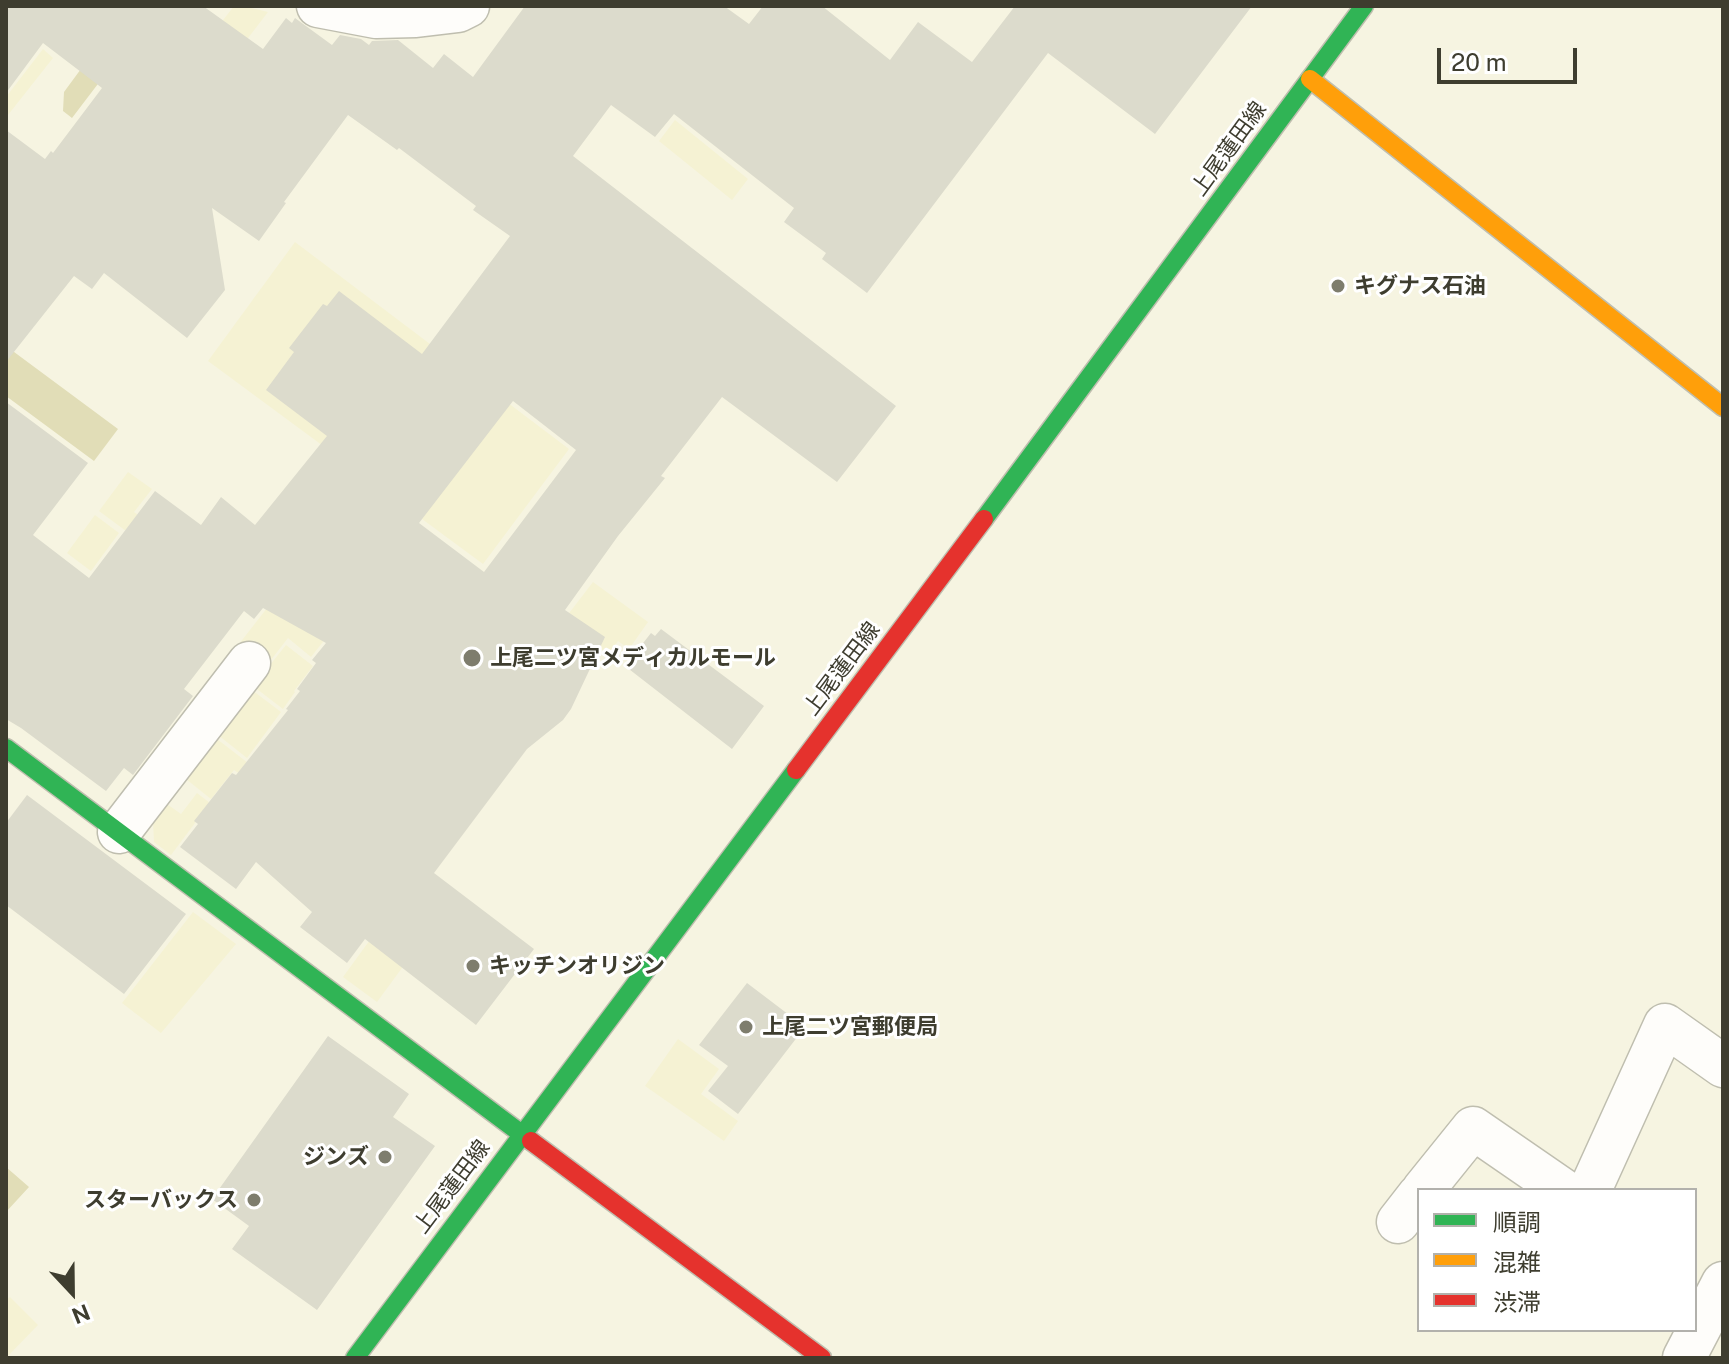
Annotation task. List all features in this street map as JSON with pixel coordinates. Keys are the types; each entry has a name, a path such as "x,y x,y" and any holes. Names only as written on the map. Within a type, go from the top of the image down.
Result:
{"main road":[{"name":"上尾蓮田線","path":"355,1358 924,600 1364,6"},
{"path":"1310,79 1723,407"},
{"path":"6,748 822,1358"}],"street":[{"path":"318,6 376,17 416,16 461,8"},
{"path":"119,832 249,663"},
{"path":"1591,1188 1665,1025 1723,1066"},
{"path":"1424,1188 1473,1128 1560,1188"},
{"path":"1697,1323 1713,1279"},
{"path":"1684,1358 1694,1332"}],"shaded area":[{"path":"234,6 268,12 222,72 185,69"},
{"path":"43,49 53,58 6,114 6,97"},
{"path":"89,58 107,72 72,118 63,111 64,92"},
{"path":"675,120 748,179 732,200 659,141"},
{"path":"295,242 569,449 483,564 208,361"},
{"path":"6,346 118,429 94,461 6,396"},
{"path":"128,472 152,489 134,512 138,515 126,531 99,511"},
{"path":"95,515 119,533 91,571 67,553"},
{"path":"593,582 648,622 629,649 618,641 609,655 563,621"},
{"path":"271,603 334,628 311,657 288,638 267,665 239,644"},
{"path":"286,645 313,666 283,709 253,686"},
{"path":"252,690 281,712 247,758 218,735"},
{"path":"217,739 248,763 240,774 234,770 211,799 186,779"},
{"path":"197,793 210,803 171,855 154,842 153,821 167,804 181,814"},
{"path":"423,867 457,893 377,1002 343,977"},
{"path":"193,912 236,944 161,1033 122,1003"},
{"path":"678,1039 719,1069 701,1094 738,1121 724,1141 645,1086"},
{"path":"6,1167 29,1187 6,1212"},
{"path":"10,1297 38,1325 6,1358 6,1300"}],"building":[{"path":"6,6 203,6 263,49 286,18 292,23 295,18 332,45 340,35 361,39 369,45 372,41 398,40 433,68 444,54 473,77 525,6 724,6 749,24 763,6 822,6 890,60 918,22 972,62 1015,6 1252,6 1155,134 1048,53 867,293 822,259 826,253 784,222 794,208 674,114 655,137 611,105 573,156 896,406 837,482 722,397 565,610 605,637 571,709 563,720 527,749 434,873 534,949 476,1025 365,939 347,963 300,927 312,912 256,862 236,889 180,847 198,824 194,821 288,710 300,691 297,689 316,663 312,660 326,643 263,608 254,619 244,611 184,689 193,696 133,775 124,768 106,791 6,719 6,402 88,463 33,535 89,578 155,491 201,525 221,497 255,525 327,436 266,390 294,352 289,348 323,304 327,306 339,291 422,354 510,236 473,210 476,206 399,148 397,150 348,115 259,241 212,208 225,290 187,338 104,273 92,289 74,276 6,362 6,130 45,159 51,151 53,153 102,88 43,43 6,93","holes":["513,401 576,450 484,572 419,523"]},
{"path":"661,629 764,706 732,749 625,666 651,633 655,636"},
{"path":"27,795 186,914 124,994 6,905 6,823"},
{"path":"747,983 805,1027 738,1114 708,1091 728,1066 699,1045"},
{"path":"328,1036 409,1094 393,1117 435,1146 317,1310 232,1249 249,1226 212,1199"}],"traffic: fast":[{"path":"984,519 1364,6"},
{"path":"6,748 531,1141"},
{"path":"355,1358 796,770"}],"traffic: slow":[{"path":"1310,79 1723,407"}],"traffic: jam":[{"path":"796,770 984,519"},
{"path":"531,1141 822,1358"}],"place":[{"name":"キグナス石油","path":"1338,286"},
{"name":"上尾二ツ宮メディカルモール","path":"472,658"},
{"name":"キッチンオリジン","path":"473,966"},
{"name":"上尾二ツ宮郵便局","path":"746,1027"},
{"name":"ジンズ","path":"385,1157"},
{"name":"スターバックス","path":"254,1200"}]}
